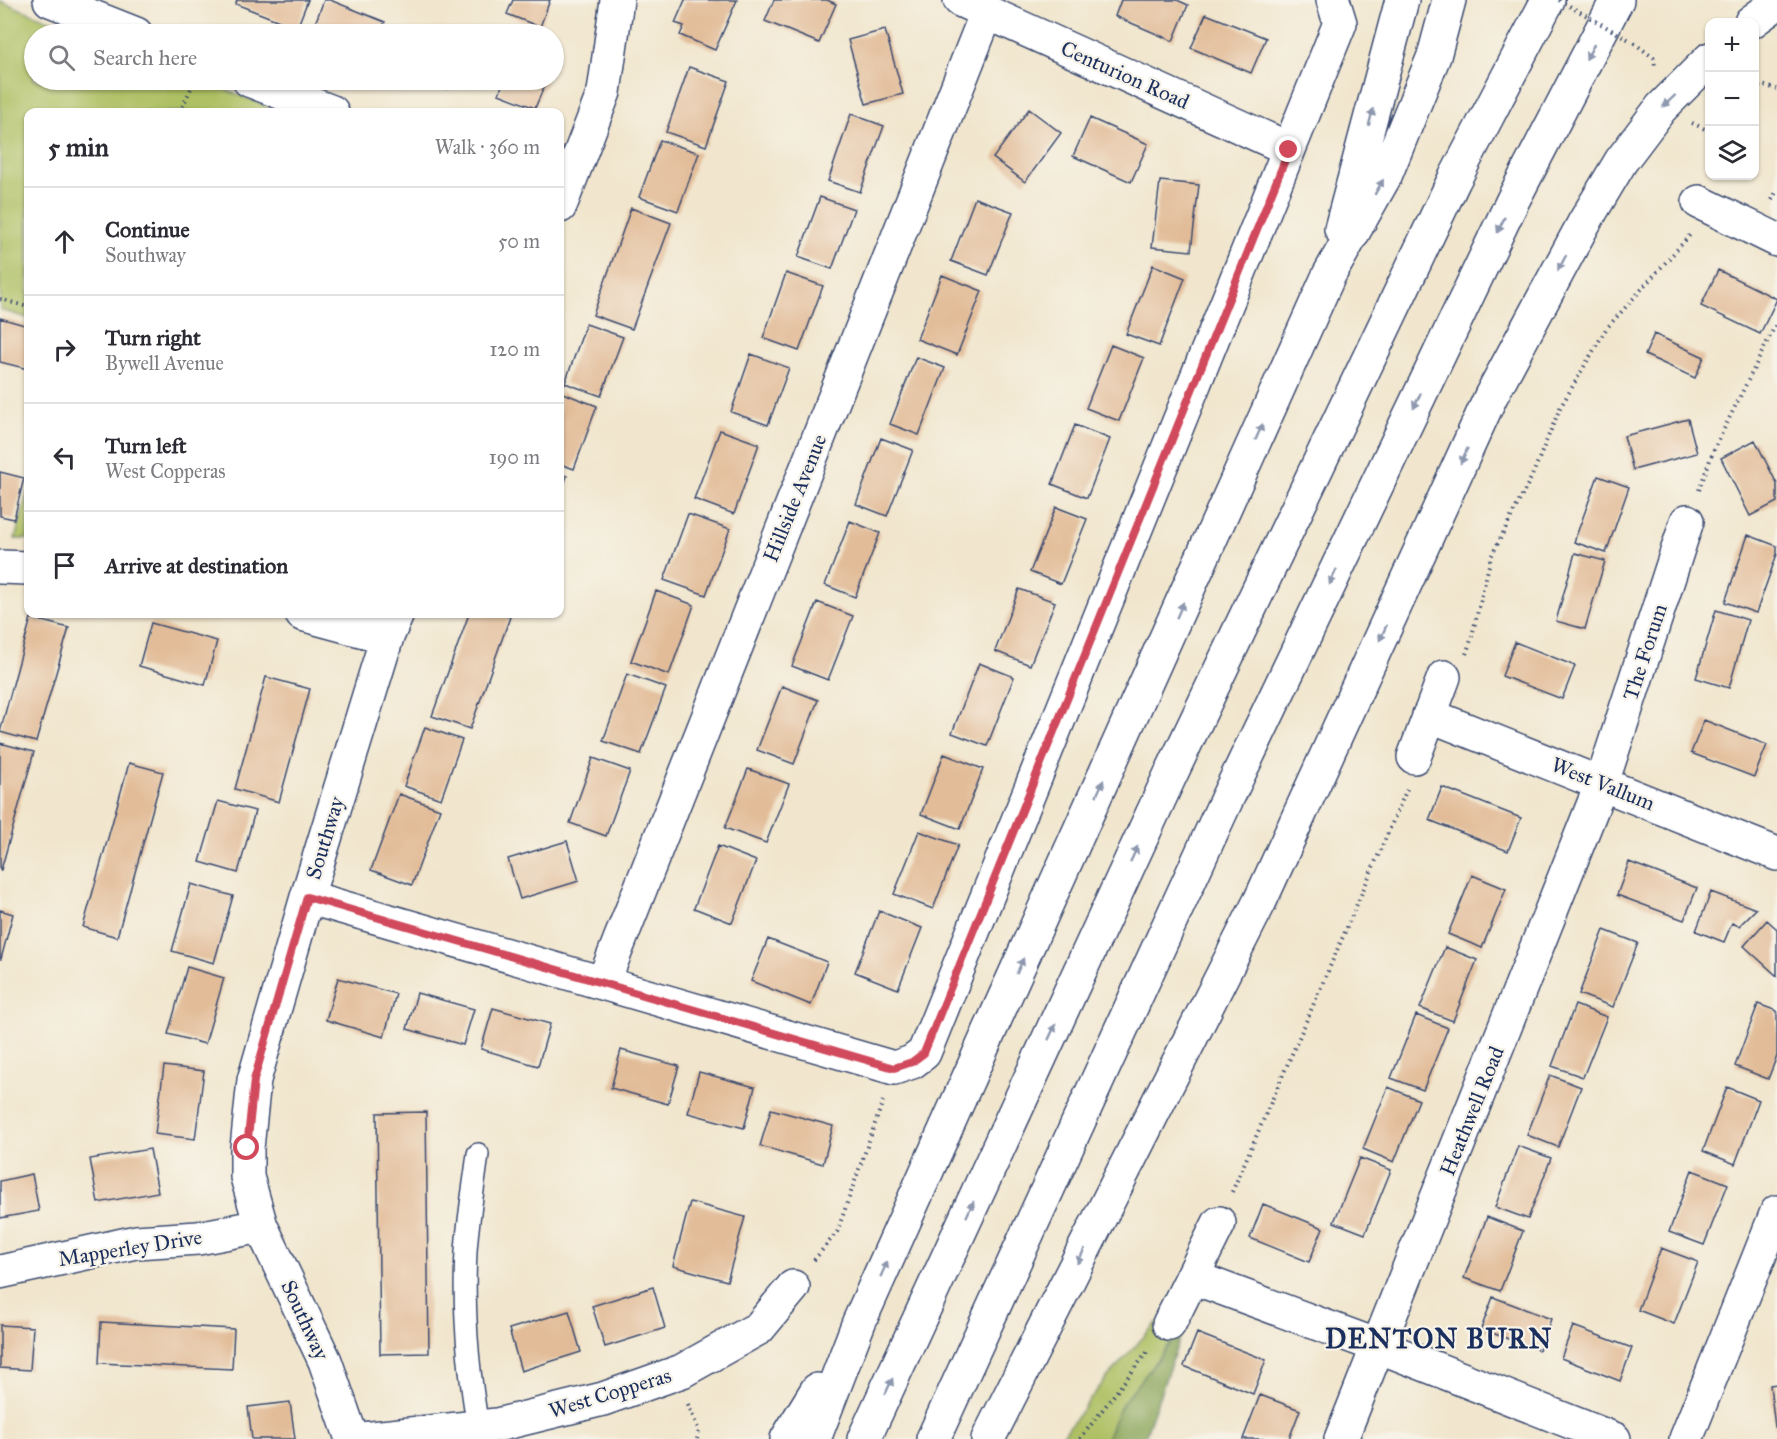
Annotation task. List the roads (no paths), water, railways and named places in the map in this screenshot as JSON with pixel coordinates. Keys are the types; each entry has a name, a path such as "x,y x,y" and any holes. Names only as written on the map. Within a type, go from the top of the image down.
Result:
{"main road":[{"path":"50,0 103,10 122,24"},
{"path":"564,194 604,92 617,0"},
{"path":"1329,274 1402,0"},
{"path":"814,1439 860,1322 1329,274 1385,176 1434,56 1449,0"},
{"path":"864,1439 1173,769 1454,180 1548,0"},
{"path":"933,1439 1223,807 1513,200 1617,0"},
{"path":"1756,18 1777,3"},
{"name":"Centurion Road","path":"973,6 1289,150"},
{"name":"Hillside Avenue","path":"603,983 973,6"},
{"path":"307,897 894,1068 912,1062 924,1053 1289,150 1337,12"},
{"path":"988,1439 1260,901 1491,396 1584,223 1621,161 1661,108 1705,64"},
{"path":"275,90 322,108"},
{"path":"1699,202 1777,240"},
{"name":"The Forum","path":"1602,783 1688,521"},
{"path":"0,567 24,568"},
{"path":"335,618 392,625"},
{"name":"Southway","path":"352,1439 325,1361 261,1226 247,1177 247,1148 254,1080 307,897 392,625"},
{"path":"1414,757 1444,677"},
{"name":"West Vallum","path":"1429,715 1777,854"},
{"name":"Heathwell Road","path":"1341,1439 1602,783"},
{"path":"1686,1439 1777,1212"},
{"path":"1169,1324 1219,1223"},
{"name":"Mapperley Drive","path":"0,1272 136,1242 198,1238 261,1226"},
{"path":"1192,1277 1378,1346 1614,1439"},
{"name":"West Copperas","path":"362,1439 497,1425 603,1399 682,1371 759,1328 793,1287"},
{"path":"787,1439 860,1322"}],"lane":[{"path":"478,1154 466,1249 465,1321 471,1387 478,1427"}],"district":[{"name":"DENTON BURN","path":"1439,1339"}]}
